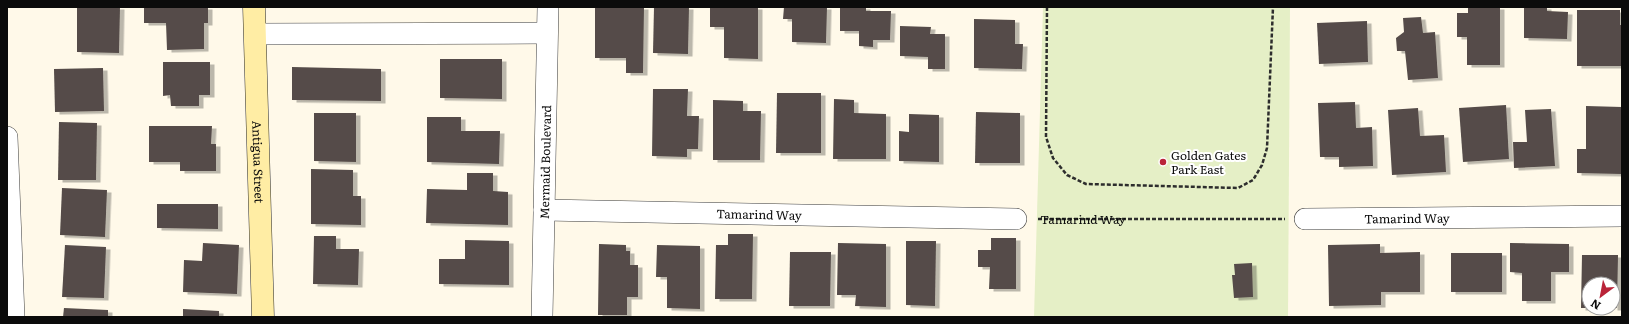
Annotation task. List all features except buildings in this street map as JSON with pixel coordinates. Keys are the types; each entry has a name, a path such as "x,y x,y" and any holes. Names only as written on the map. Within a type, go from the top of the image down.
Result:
{"street":[{"name":"Antigua Street","path":"254,7 263,317"},
{"name":"Mermaid Boulevard","path":"542,317 548,7"},
{"path":"255,34 547,33"},
{"path":"7,137 14,317"},
{"name":"Tamarind Way","path":"544,210 1016,219"},
{"name":"Tamarind Way","path":"1305,219 1622,216"}],"path":[{"path":"1047,7 1046,137 1053,158 1067,174 1086,184 1238,188 1253,180 1262,165 1267,148 1273,7"},
{"name":"Tamarind Way","path":"1016,219 1305,219"}],"green space":[{"name":"Golden Gates Park East","path":"1043,7 1290,7 1288,317 1034,317"}],"place":[{"name":"Golden Gates Park East","path":"1163,162"}]}
